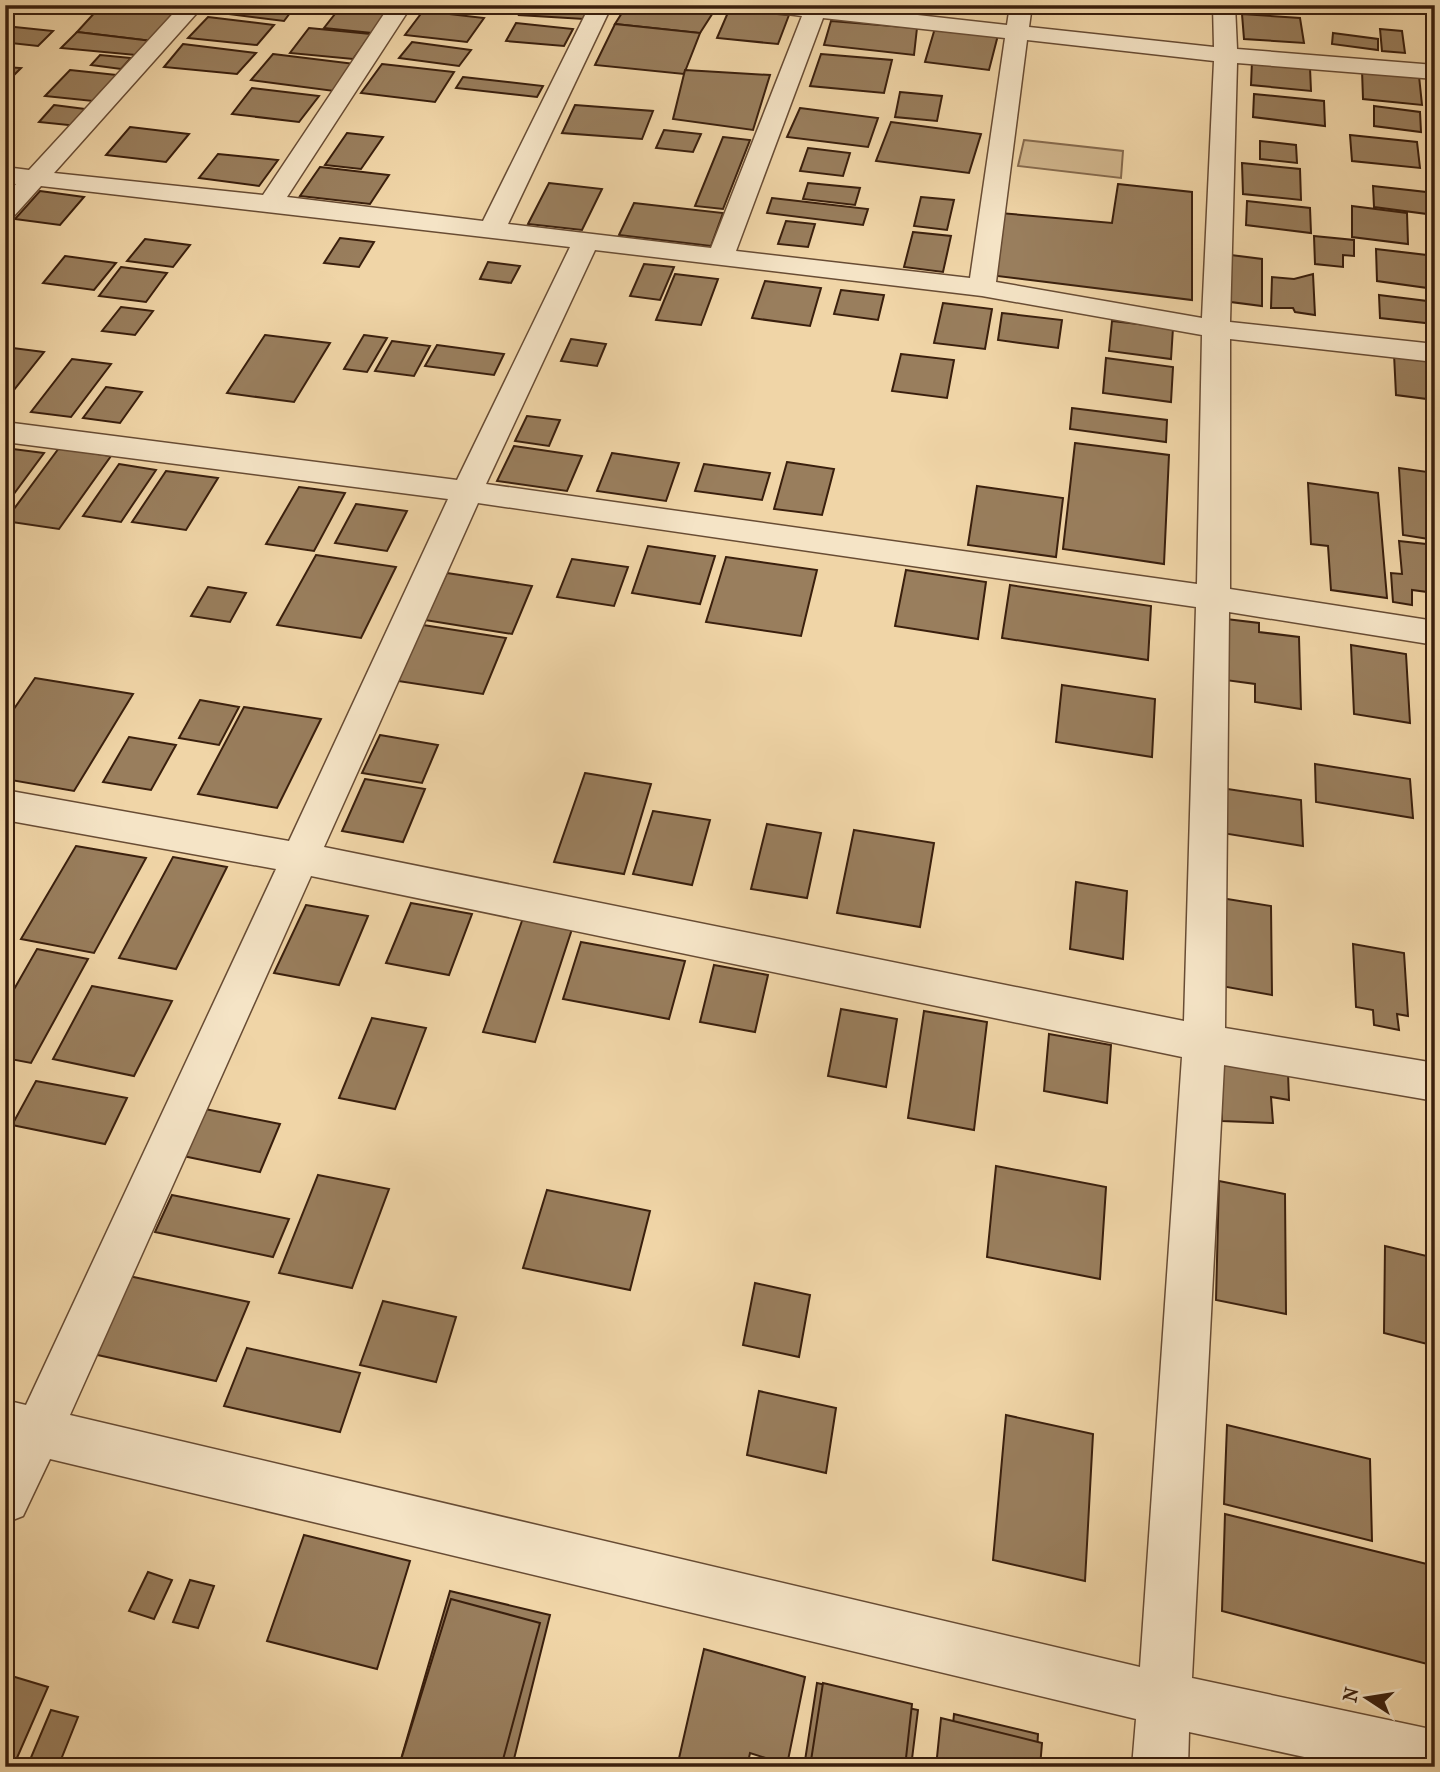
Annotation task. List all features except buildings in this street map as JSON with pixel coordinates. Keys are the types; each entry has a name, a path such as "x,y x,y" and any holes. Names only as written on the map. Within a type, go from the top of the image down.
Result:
{"street":[{"path":"5,211 193,5"},
{"path":"270,203 401,5"},
{"path":"491,231 601,5"},
{"path":"764,5 816,8 1226,55 1435,72"},
{"path":"982,288 1021,5"},
{"path":"1160,1767 1204,1043 1216,329 1226,55 1224,5"},
{"path":"720,258 816,8"},
{"path":"5,175 270,203 585,243 982,288 1216,329 1435,353"},
{"path":"5,1498 22,1428 301,858 468,490 585,243"},
{"path":"5,432 468,490 1213,597 1435,633"},
{"path":"5,805 301,858 1204,1043 1435,1083"},
{"path":"22,1428 1163,1699 1435,1758"}],"shaded area":[{"path":"1024,140 1123,151 1121,178 1018,166"}]}
